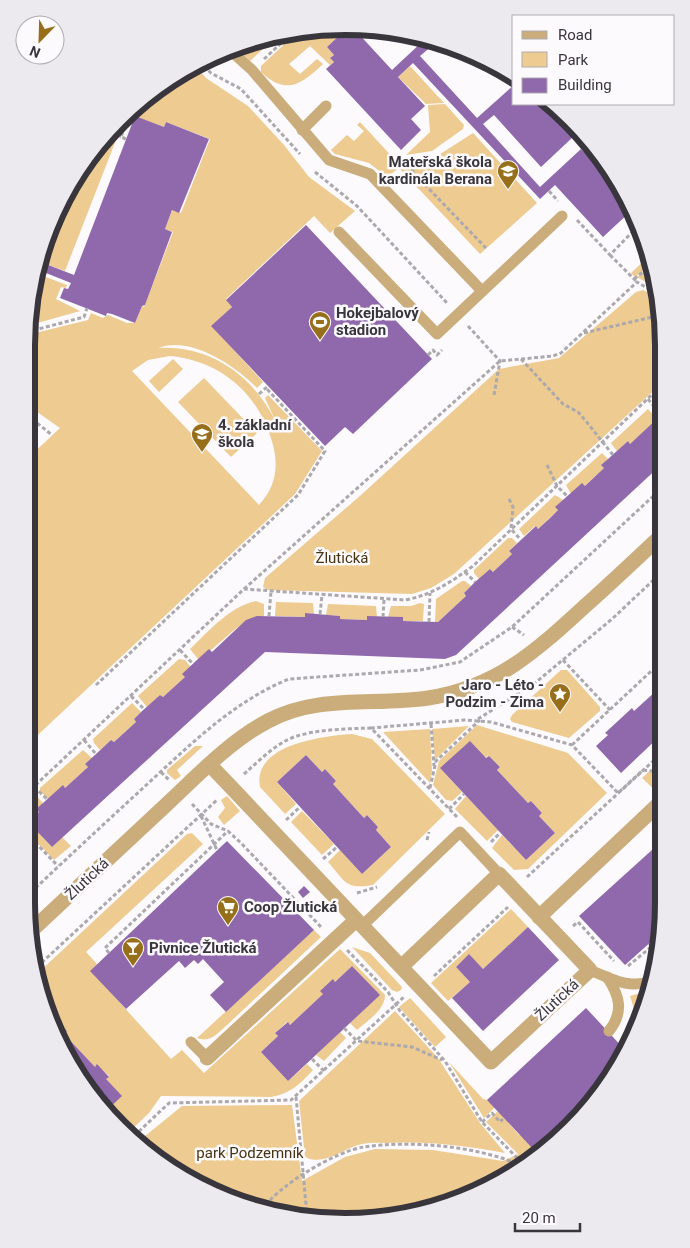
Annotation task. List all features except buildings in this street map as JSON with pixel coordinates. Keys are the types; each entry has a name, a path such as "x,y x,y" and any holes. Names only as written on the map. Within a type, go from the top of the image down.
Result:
{"street":[{"name":"Žlutická","path":"36,926 210,765 260,726 290,712 343,702 426,699 473,687 494,678 539,648 655,541"},
{"name":"Žlutická","path":"210,765 491,1062 590,970 499,874"},
{"path":"539,917 655,808"},
{"path":"401,967 499,874"},
{"path":"207,1058 334,941 359,923"}],"lane":[{"path":"235,55 252,70 329,160 370,174 482,291"},
{"path":"302,130 326,106"},
{"path":"339,232 436,334 458,315 562,210"},
{"path":"359,923 460,832 499,874"},
{"path":"590,970 628,984 640,986 644,984"},
{"path":"607,977 616,990 620,1005 618,1018 609,1031"},
{"path":"192,1042 207,1058"}],"path":[{"path":"206,68 211,74 241,89 303,158"},
{"path":"121,137 124,128"},
{"path":"117,135 126,139"},
{"path":"412,171 422,160"},
{"path":"402,162 486,248"},
{"path":"309,165 322,179 357,206 500,361"},
{"path":"549,191 562,210"},
{"path":"576,220 635,280 650,289"},
{"path":"610,255 633,231"},
{"path":"35,786 244,589 500,361 561,353 583,334 645,271"},
{"path":"36,330 84,317 87,308"},
{"path":"583,334 653,317"},
{"path":"521,359 563,404 578,412 586,420 613,455"},
{"path":"494,394 500,361"},
{"path":"96,685 298,495 325,451 267,387 259,394"},
{"path":"244,589 405,600 430,593 451,583 557,486 655,392"},
{"path":"648,399 655,408"},
{"path":"35,421 52,435"},
{"path":"546,465 557,486 568,497"},
{"path":"35,888 197,739 244,702 273,686 289,680 420,670 460,662 512,627 655,494"},
{"path":"509,499 513,507 511,529 521,540"},
{"path":"465,572 475,582"},
{"path":"430,788 436,762 479,720 520,695 618,613 655,579"},
{"path":"269,616 271,591"},
{"path":"429,622 430,593"},
{"path":"320,614 322,595"},
{"path":"383,616 384,599"},
{"path":"180,650 193,664"},
{"path":"563,660 610,710"},
{"path":"572,745 655,667"},
{"path":"131,696 144,709"},
{"path":"41,963 269,752 293,737 337,730 479,720 572,745 618,793"},
{"path":"432,724 434,771"},
{"path":"371,728 461,822"},
{"path":"84,740 96,754"},
{"path":"530,883 524,880 655,759"},
{"path":"644,770 655,771"},
{"path":"161,772 200,815 211,824 228,831 334,941 345,948 388,992 396,1005 445,1061 482,1122 518,1160"},
{"path":"246,773 249,778"},
{"path":"35,788 47,799"},
{"path":"449,809 464,794"},
{"path":"288,818 300,807"},
{"path":"200,815 217,850"},
{"path":"279,816 290,828"},
{"path":"109,953 105,948 228,831"},
{"path":"422,846 426,842 429,832"},
{"path":"35,842 58,866"},
{"path":"321,861 337,847"},
{"path":"315,855 326,867"},
{"path":"348,891 356,893 366,892 381,886"},
{"path":"137,1133 169,1103 291,1100 417,984 431,980 520,896"},
{"path":"569,929 578,922 618,965"},
{"path":"623,970 651,947 649,943"},
{"path":"344,1028 357,1041 412,1047 445,1061"},
{"path":"312,1059 324,1071"},
{"path":"296,1096 306,1210"},
{"path":"482,1122 492,1113 500,1122 503,1119"},
{"path":"267,1202 287,1184 339,1156 362,1147 385,1145 455,1148 515,1162"}],"green space":[{"path":"340,35 327,47 334,55 330,58 334,62 330,65 310,46 289,64 300,74 317,59 323,64 301,82 286,85 278,84 261,72 261,66 288,41"},
{"path":"267,46 250,61 241,52"},
{"path":"410,66 444,103 426,104 398,77"},
{"path":"200,71 206,78 248,106 284,145 309,177 355,211 330,233 314,216 226,299 232,307 212,326 263,382 257,388 225,362 198,349 171,345 158,348 177,348 195,352 227,366 254,389 266,404 275,420 265,398 268,395 322,451 295,494 35,738 35,451 60,428 35,411 36,333 88,320 91,313 103,318 108,315 127,323 135,323 142,306 144,307 173,232 165,229 172,210 181,213 210,139 166,122 164,127 136,117 156,99","holes":["170,356 189,359 222,373 248,396 259,411 267,427 276,462 272,485 259,505 132,371 148,360"]},
{"path":"445,104 464,125 463,129 432,151 406,155 430,132 428,105"},
{"path":"360,122 397,162 434,158 473,133 537,203 480,254 399,168 387,177 369,163 335,154 331,150 347,135 354,141 364,131 357,125"},
{"path":"114,139 116,140 65,271 46,264 51,245 67,208 87,173"},
{"path":"643,262 645,269 635,277 631,273"},
{"path":"645,270 649,284 637,277"},
{"path":"43,276 67,285 66,288 61,287 56,299 80,311 36,323"},
{"path":"643,290 650,293 655,345 655,390 454,574 431,588 412,594 268,590 263,587 265,578 361,495 499,369 559,358 636,292"},
{"path":"173,359 183,369 159,392 149,381"},
{"path":"204,378 257,433 231,457 178,402"},
{"path":"648,409 655,417 655,421 630,444 628,441 617,451 611,443"},
{"path":"602,453 608,459 602,465 604,468 585,486 571,494 566,485"},
{"path":"555,495 563,500 556,507 558,510 538,529 535,526 524,536 519,529"},
{"path":"508,538 512,538 517,543 509,551 512,554 493,572 490,569 479,579 474,570"},
{"path":"462,581 471,586 464,593 466,596 438,622 435,622 436,599"},
{"path":"256,601 264,604 264,616 255,617 247,621 198,659 190,649 237,608"},
{"path":"276,602 313,603 314,614 305,613 305,617 275,616"},
{"path":"420,603 424,604 423,621 403,621 403,617 388,617 391,606 411,606"},
{"path":"328,604 376,606 377,617 367,620 340,619 340,616 326,615"},
{"path":"179,659 185,660 190,666 185,677 163,697 160,695 147,707 138,696"},
{"path":"561,670 567,670 600,707 600,711 569,738 512,722 510,719 512,715"},
{"path":"132,703 141,712 134,719 136,722 114,742 111,740 100,750 93,739"},
{"path":"477,725 568,753 607,793 528,869 514,870 492,848 502,835 526,860 555,833 539,816 542,813 531,801 528,803 497,770 500,767 489,756 441,769 462,792 452,801 446,800 433,785 439,761"},
{"path":"469,726 435,760 432,729"},
{"path":"430,729 432,771 430,783 383,732"},
{"path":"352,734 372,739 445,814 373,885 364,886 351,885 346,882 328,862 340,850 362,874 391,847 376,830 378,827 367,815 364,818 333,784 336,781 325,769 322,772 306,755 277,782 296,804 285,814 260,787 261,772 267,761 278,752 308,740"},
{"path":"195,746 203,746 177,770 181,776 175,780 167,773 167,770"},
{"path":"83,750 92,758 85,764 88,767 65,788 63,786 48,799 40,791 40,788"},
{"path":"655,766 655,790 642,778"},
{"path":"35,794 43,803 37,809 39,812 35,816"},
{"path":"227,796 240,811 224,825 218,817 225,808 221,800"},
{"path":"466,796 498,830 487,841 455,809"},
{"path":"302,811 334,844 322,855 291,822"},
{"path":"35,829 52,847 62,837 71,846 54,860 35,840"},
{"path":"192,833 203,844 86,952 97,964 91,971 171,1059 182,1050 204,1073 340,949 385,995 382,1006 375,1015 357,1030 350,1023 379,995 352,966 335,982 333,980 321,990 323,994 290,1025 287,1022 275,1033 278,1036 261,1052 288,1081 307,1064 313,1070 294,1088 278,1096 271,1097 161,1096 149,1113 133,1128 106,1100 106,1079 109,1076 97,1065 95,1067 65,1035 66,1031 60,1025 51,1003 42,969 187,834"},
{"path":"511,909 528,927 483,969 469,955 456,967 470,982 448,1001 431,983"},
{"path":"314,930 321,937 227,1025 210,1038 197,1038"},
{"path":"352,947 370,953 402,987 401,990 397,992 392,990"},
{"path":"642,993 635,1012 630,996"},
{"path":"410,998 446,1037 435,1047 399,1007"},
{"path":"395,1011 438,1058 480,1123 505,1153 433,1143 372,1143 355,1146 319,1160 305,1157 299,1101"},
{"path":"340,1032 346,1038 324,1061 316,1055"},
{"path":"449,1062 483,1099 495,1107 484,1118"},
{"name":"park Podzemník","path":"594,1088 549,1136 534,1149 500,1171 445,1197 385,1210 345,1213 325,1212 285,1207 245,1197 190,1171 156,1149 143,1138 182,1106 292,1105 302,1181 345,1157 375,1149 433,1150 503,1161 518,1154 486,1122 498,1111 519,1135"}],"place":[{"name":"Mateřská škola kardinála Berana","path":"508,190"},
{"name":"Hokejbalový stadion","path":"320,341"},
{"name":"4. základní škola","path":"202,453"},
{"name":"Jaro - Léto - Podzim - Zima","path":"560,713"},
{"name":"Coop Žlutická","path":"228,926"},
{"name":"Pivnice Žlutická","path":"133,967"}]}
